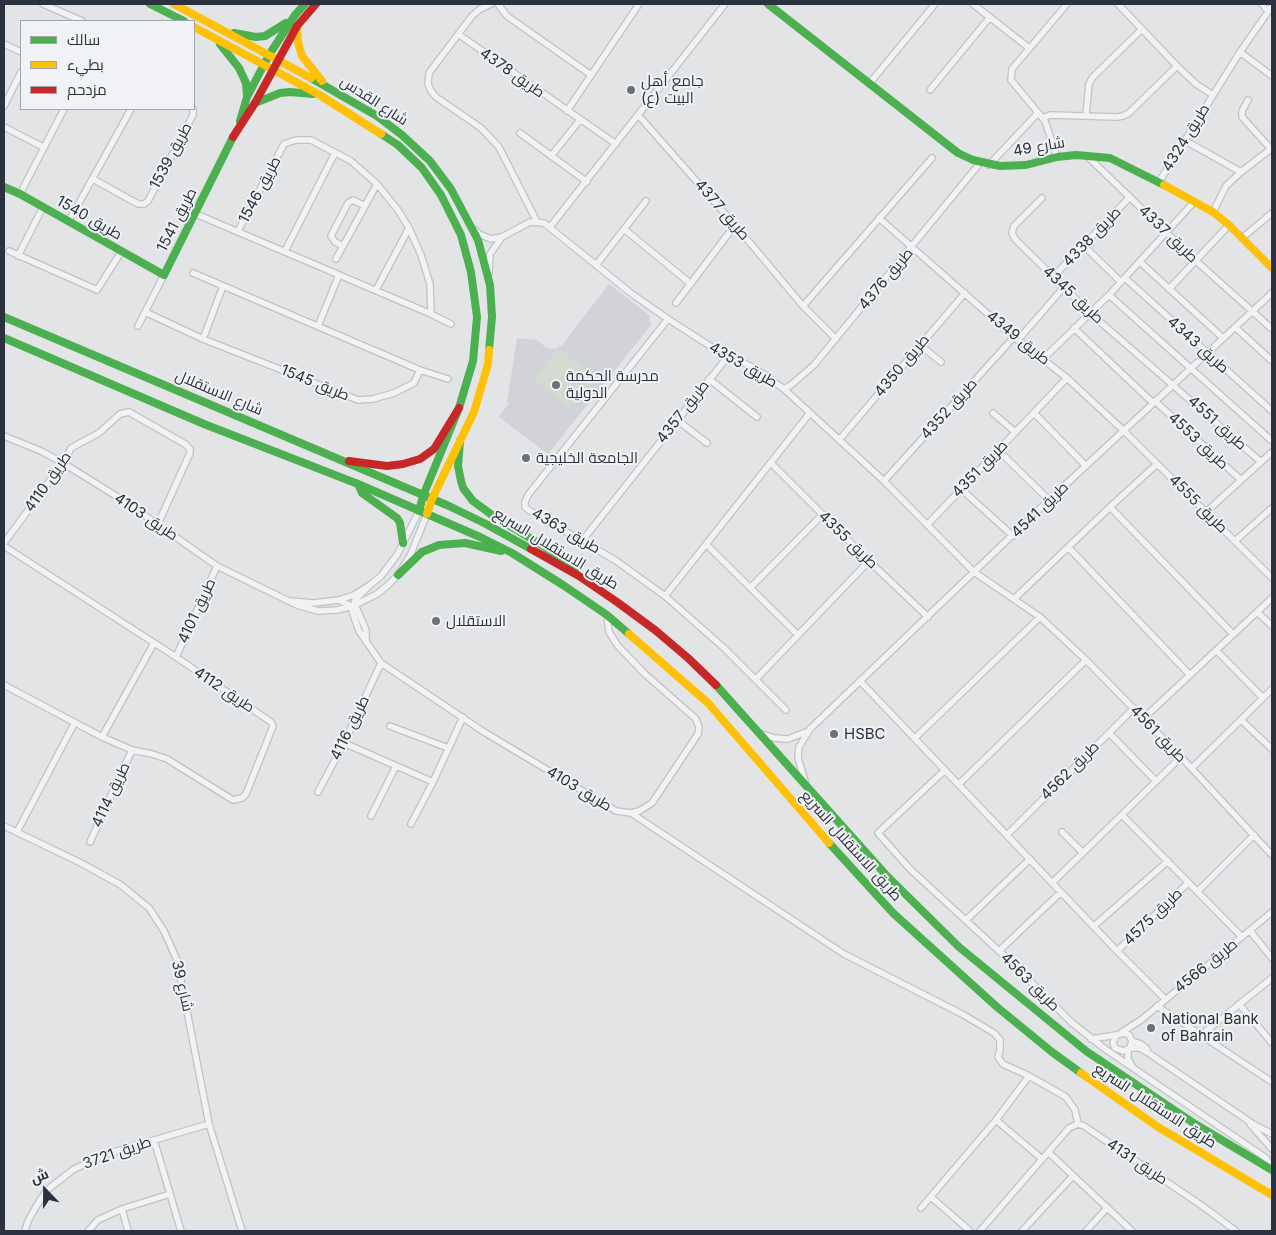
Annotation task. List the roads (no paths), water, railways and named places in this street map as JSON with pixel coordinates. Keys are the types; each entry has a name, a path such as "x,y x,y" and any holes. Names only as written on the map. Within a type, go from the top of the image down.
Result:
{"main road":[{"path":"150,4 182,20"},
{"name":"شارع القدس","path":"174,4 278,59 377,116 402,135 430,161 451,189 472,226 478,240 490,285 492,318 488,364 474,412 432,499 427,514"},
{"path":"223,30 256,37 265,36 282,27 304,4"},
{"name":"طريق 1541","path":"164,275 239,126 297,26 316,4"},
{"name":"شارع 49","path":"768,4 950,149 965,157 989,165 1018,166 1057,157 1086,154 1110,158 1159,182 1212,212 1229,225 1272,268"},
{"name":"طريق 1541","path":"239,126 247,96 269,55 295,15"},
{"path":"297,26 298,42 302,56 310,68 329,88"},
{"name":"شارع القدس","path":"195,28 318,94 398,145 422,168 441,195 461,235 471,272 477,317 473,361 459,408 423,496 419,511"},
{"path":"217,40 239,68 246,83 247,96"},
{"path":"254,103 280,93 318,94"},
{"name":"طريق 1540","path":"5,190 20,194 164,275"},
{"name":"شارع الاستقلال","path":"4,317 423,496"},
{"path":"4,338 204,424 358,484 419,511"},
{"path":"342,461 357,461 387,466 420,459 438,445 459,408"},
{"path":"460,442 458,466 461,481 463,488 473,501 492,515 545,547 569,564 579,576"},
{"path":"358,484 362,494 381,505 397,518 400,523 403,543"},
{"name":"طريق الاستقلال السريع","path":"423,496 486,524 579,576 618,602 688,658 718,687 886,874 959,946 1023,1001 1118,1073 1226,1143 1272,1169"},
{"name":"طريق الاستقلال السريع","path":"419,511 512,553 606,615 708,702 808,821 886,906 996,1007 1052,1052 1158,1127 1272,1195"},
{"path":"398,575 422,552 438,545 465,543 512,553"}],"street":[{"path":"44,4 80,20"},
{"path":"498,4 507,16 591,75"},
{"path":"567,111 639,4"},
{"path":"550,227 726,4"},
{"path":"869,84 935,4"},
{"path":"973,4 1029,48"},
{"path":"1057,157 1043,118 1012,80 1012,70 1068,4"},
{"name":"طريق 4324","path":"1118,4 1177,66 1196,84 1213,95"},
{"path":"1262,4 1270,8"},
{"path":"472,226 485,237 491,239 502,237 524,225 536,222 499,147 481,128 436,97 428,84 429,73 458,34 472,16 487,5"},
{"name":"طريق 4324","path":"1159,182 1240,52 1270,8"},
{"path":"930,90 990,17"},
{"path":"1086,115 1089,84 1092,78 1142,29"},
{"name":"طريق 4378","path":"458,34 616,144"},
{"path":"4,44 20,52"},
{"path":"1240,52 1272,76"},
{"path":"1043,118 1050,115 1117,117 1126,115 1177,66"},
{"path":"4,106 20,74"},
{"path":"1212,212 1226,186 1271,149 1242,117 1242,111 1248,100"},
{"path":"20,194 63,110"},
{"path":"69,221 130,110"},
{"name":"طريق 1539","path":"93,180 138,204 144,204 148,201 193,115 193,110"},
{"path":"989,165 1038,113"},
{"name":"طريق 4377","path":"639,116 803,306 836,340"},
{"path":"551,156 580,120"},
{"path":"4,128 43,147"},
{"path":"520,133 587,182"},
{"name":"طريق 1546","path":"196,214 431,314 430,284 421,255 409,228 398,210 377,184 351,160 311,140 296,140 284,144 238,231"},
{"path":"1184,140 1241,172"},
{"path":"285,251 336,153"},
{"name":"طريق 4337","path":"1086,154 1195,260 1272,329"},
{"path":"803,306 932,158"},
{"name":"طريق 4376","path":"784,388 791,385 814,365 836,340 980,163"},
{"path":"336,259 377,184"},
{"name":"طريق 4338","path":"1054,277 1130,197"},
{"name":"طريق 4345","path":"1042,198 1014,226 1012,233 1014,239 1090,312 1173,384"},
{"path":"343,246 335,242 332,236 348,203 353,200 365,206"},
{"path":"596,265 646,201"},
{"path":"1043,359 1109,295 1194,202"},
{"name":"طريق 1540","path":"18,256 43,207"},
{"path":"1242,238 1272,213"},
{"name":"طريق 4349","path":"879,218 1016,338 1067,378 1123,430"},
{"name":"طريق 4353","path":"536,222 544,223 550,227 632,294 668,319 710,346 756,369 784,388 884,481 974,572"},
{"path":"1169,288 1229,225"},
{"path":"676,303 735,226"},
{"path":"376,290 409,228"},
{"path":"624,229 691,284"},
{"path":"490,285 488,259 502,237"},
{"name":"طريق 4343","path":"1083,245 1272,411"},
{"name":"طريق 1540","path":"9,251 97,290 121,252"},
{"path":"1140,262 1223,338"},
{"path":"193,273 420,370 448,379"},
{"name":"طريق 1541","path":"138,326 164,275"},
{"path":"318,326 339,275"},
{"path":"203,339 224,286"},
{"name":"طريق 4352","path":"884,481 1064,287"},
{"name":"طريق 4350","path":"839,440 965,293"},
{"name":"طريق 4541","path":"810,730 1123,430 1272,293"},
{"name":"طريق 4343","path":"1109,295 1191,368"},
{"name":"طريق 1545","path":"145,312 203,339 358,400 373,400 394,393 414,383 420,370"},
{"path":"431,314 451,324"},
{"name":"طريق 4363","path":"668,319 526,498 525,504 530,511 615,560 665,596 724,648 786,710"},
{"path":"1235,327 1271,356"},
{"name":"طريق 4553","path":"1074,328 1241,480"},
{"path":"920,345 941,362"},
{"name":"طريق 4357","path":"582,541 729,355"},
{"name":"طريق 4551","path":"1191,368 1272,441"},
{"name":"طريق 4351","path":"927,524 1067,378"},
{"path":"709,379 757,417"},
{"name":"طريق 4551","path":"1173,384 1261,462"},
{"name":"طريق 4110","path":"4,544 63,463 71,448 99,433 124,412 133,413 185,444 190,450 158,524"},
{"path":"665,596 810,413"},
{"path":"993,413 1015,432"},
{"path":"1034,413 1086,466"},
{"path":"677,420 707,442"},
{"name":"طريق 4555","path":"1123,430 1272,578"},
{"name":"طريق 4103","path":"4,436 63,463 158,524 217,566 297,605 318,611 337,610 353,606 377,594 387,586 398,575 410,556 427,514"},
{"path":"998,450 1049,500"},
{"path":"1206,512 1272,452"},
{"name":"طريق 4355","path":"771,463 869,561 928,616"},
{"path":"1014,599 1157,464"},
{"path":"961,489 1012,536"},
{"path":"1110,507 1234,634"},
{"path":"1235,541 1272,508"},
{"name":"طريق 4103","path":"286,600 313,602 339,600 354,595 370,585 389,567 419,511"},
{"path":"750,588 822,515"},
{"name":"طريق 4112","path":"4,544 176,657 273,724 246,794 242,798 232,800 167,760 152,754 132,750"},
{"path":"706,544 798,635"},
{"path":"1068,547 1190,675"},
{"path":"756,679 869,561"},
{"name":"طريق 4101","path":"176,657 217,566"},
{"name":"طريق 4561","path":"974,572 1040,618 1086,660 1192,768 1272,855"},
{"path":"353,606 355,600 370,585"},
{"path":"1144,718 1272,598"},
{"name":"طريق 4103","path":"339,600 357,609 366,630 366,640 381,663 484,732 616,811 631,813 639,811 652,803 698,734 699,727 696,719 645,674 618,646 608,632 606,615"},
{"path":"1258,612 1272,626"},
{"path":"915,738 1040,618"},
{"path":"102,737 154,643"},
{"path":"1216,650 1263,698"},
{"path":"959,784 1086,660"},
{"name":"طريق 4116","path":"318,792 344,743 381,663"},
{"path":"860,681 1165,999"},
{"name":"طريق 4114","path":"4,685 74,724 132,750 90,842"},
{"path":"1192,768 1272,689"},
{"name":"طريق 4562","path":"1006,834 1134,708"},
{"path":"411,824 463,717"},
{"path":"1241,720 1272,749"},
{"path":"17,832 74,724"},
{"path":"390,726 448,748"},
{"path":"760,733 774,738 788,739 810,730"},
{"path":"806,783 798,758 798,747 810,730"},
{"path":"1109,733 1156,781"},
{"path":"344,743 433,782"},
{"path":"1052,883 1181,757"},
{"path":"371,816 396,766"},
{"name":"طريق 4563","path":"945,770 878,832 914,872 1091,1040 1266,1158 1272,1169"},
{"path":"631,813 844,954 962,1014 994,1033 1000,1040 998,1057 1003,1064 1066,1097 1075,1110 1078,1124 1069,1128 980,1231"},
{"name":"طريق 4575","path":"1122,815 1242,937"},
{"name":"شارع 39","path":"4,826 121,885 149,908 164,931 177,960 209,1124 242,1231"},
{"path":"1062,832 1083,853"},
{"name":"طريق 4575","path":"1197,892 1254,835"},
{"path":"966,920 1030,859"},
{"path":"1094,926 1168,861"},
{"name":"طريق 4575","path":"1117,951 1188,883"},
{"path":"999,951 1062,892"},
{"name":"طريق 4566","path":"1122,1032 1141,1020 1272,912"},
{"path":"1250,931 1272,958"},
{"path":"1201,1035 1272,978"},
{"path":"1239,1004 1272,1043"},
{"path":"1157,1006 1272,1082"},
{"name":"طريق 4566","path":"1132,1039 1135,1028 1141,1020"},
{"path":"1091,1040 1116,1036 1122,1032 1144,1046 1159,1061"},
{"path":"1116,1036 1113,1040 1115,1048 1120,1051 1129,1049 1143,1050 1272,1134"},
{"path":"1132,1039 1128,1058 1135,1070"},
{"path":"921,1208 996,1120 1029,1076"},
{"path":"1244,1117 1272,1149"},
{"path":"996,1120 1042,1159"},
{"name":"طريق 3721","path":"25,1231 36,1205 47,1190 74,1169 110,1153 209,1124"},
{"name":"طريق 4131","path":"1078,1124 1084,1126 1201,1204 1236,1231"},
{"path":"154,1140 181,1231"},
{"path":"1048,1152 1132,1231"},
{"path":"1022,1231 1073,1176"},
{"path":"88,1231 98,1220 122,1209 170,1194"},
{"path":"931,1197 970,1231"},
{"path":"1086,1231 1108,1208"},
{"path":"122,1209 128,1231"}],"place":[{"name":"جامع أهل البيت (ع)","path":"631,90"},
{"name":"مدرسة الحكمة الدولية","path":"556,385"},
{"name":"الجامعة الخليجية","path":"526,458"},
{"name":"الاستقلال","path":"436,621"},
{"name":"HSBC","path":"834,734"},
{"name":"National Bank of Bahrain","path":"1151,1028"}]}
